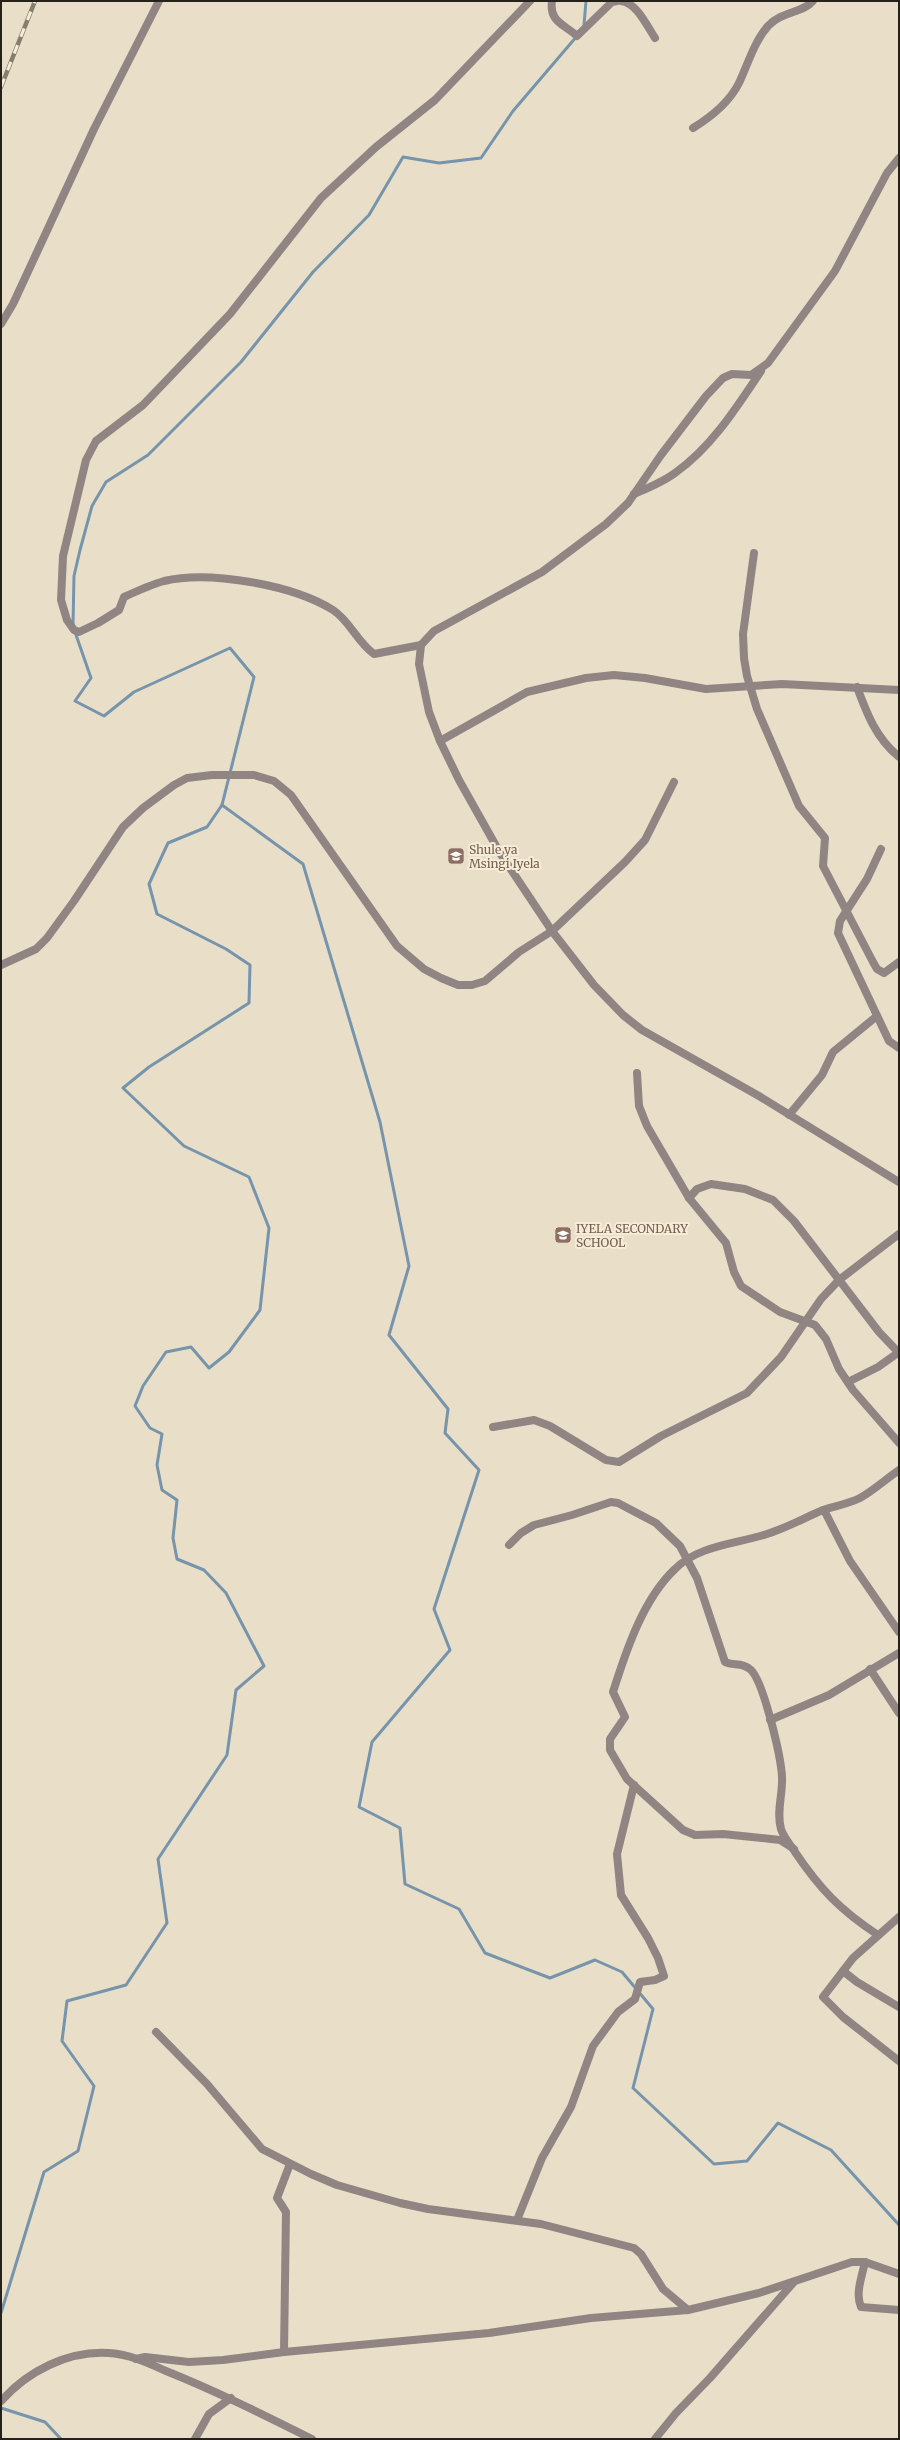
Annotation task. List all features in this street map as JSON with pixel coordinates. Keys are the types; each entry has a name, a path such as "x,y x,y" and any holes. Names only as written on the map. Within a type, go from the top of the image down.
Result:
{"street":[{"path":"1,324 94,129 159,1"},
{"path":"530,1 435,100 376,147 321,198 230,314 143,405 96,442 86,460 63,556 61,600 67,620 76,631 83,631 119,610 124,597 163,581 176,579 217,579 265,584 318,602 338,614 364,645 374,654 421,645 434,631 542,572 606,524 628,503 661,455 716,384 727,376 751,375 763,367"},
{"path":"552,1 551,9 554,20 577,36 612,2 617,1"},
{"path":"621,1 630,5 641,16 655,38"},
{"path":"693,128 716,110 730,96 738,84 757,43 768,26 782,15 802,9 813,1"},
{"path":"634,494 675,474 696,455 729,416 763,367 835,271 887,173 899,158"},
{"path":"754,553 744,612 743,648 750,685 768,738 799,806 825,838 823,866 848,910 877,969 881,972 889,972 899,962"},
{"path":"421,645 419,664 425,698 440,741 459,780 500,853 552,931 594,985 623,1015 642,1030 759,1096 789,1116 899,1182"},
{"path":"440,741 527,692 586,678 614,675 645,678 706,689 750,685 818,684 899,690"},
{"path":"857,687 870,722 878,735 899,757"},
{"path":"1,965 36,949 48,938 123,827 143,808 187,778 237,774 254,775 274,782 291,794 397,946 424,969 441,978 458,985 472,985 485,981 519,952 552,931 639,848 649,833 674,782"},
{"path":"881,849 866,879 840,921 838,933 889,1041 899,1048"},
{"path":"789,1116 822,1076 833,1052 877,1016"},
{"path":"637,1073 639,1106 647,1126 689,1198 726,1243 734,1272 741,1286 780,1312 805,1320 815,1325 826,1339 836,1362 848,1382 899,1443"},
{"path":"689,1198 700,1187 715,1184 745,1189 773,1200 794,1221 839,1280 899,1352 878,1367 848,1382"},
{"path":"493,1427 534,1420 550,1426 601,1458 611,1462 619,1462 662,1436 747,1393 776,1364 805,1320 821,1299 839,1280 899,1234"},
{"path":"794,1849 780,1840 771,1838 690,1834 622,1773 608,1745 610,1739 625,1717 613,1692 628,1646 644,1613 663,1583 687,1559 710,1549 790,1526 824,1510 860,1498 899,1470"},
{"path":"509,1545 521,1532 534,1525 572,1516 611,1502 618,1503 656,1523 672,1537 687,1559 708,1608 723,1659 727,1663 744,1665 750,1669 756,1679 770,1720 782,1778 781,1828 826,1895 878,1935"},
{"path":"824,1510 850,1561 899,1632"},
{"path":"770,1720 829,1695 870,1669 899,1653"},
{"path":"870,1669 899,1713"},
{"path":"517,2220 542,2158 571,2107 586,2062 598,2038 618,2012 635,1999 640,1982 655,1980 664,1976 658,1958 648,1938 621,1895 617,1854 634,1785"},
{"path":"899,1917 861,1950 825,1993 824,2000 843,2018 899,2061"},
{"path":"843,1971 857,1982 899,2007"},
{"path":"156,2032 206,2084 262,2150 337,2185 400,2204 428,2210 517,2220 564,2229 634,2248 642,2254 663,2289 688,2310"},
{"path":"284,2352 286,2212 277,2198 290,2164"},
{"path":"136,2358 152,2357 189,2362 223,2360 284,2352 489,2333 591,2318 688,2310 725,2302 793,2282 840,2264 864,2262 899,2274"},
{"path":"864,2262 858,2302 861,2307 899,2310"},
{"path":"655,2439 676,2412 710,2378 793,2282"},
{"path":"1,2401 27,2376 42,2367 61,2360 108,2353 136,2358 231,2398 312,2439"},
{"path":"195,2439 208,2414 231,2398"}],"waterway":[{"path":"584,25 586,1"},
{"path":"73,625 74,576 92,506 106,482 148,455 241,362 313,272 369,215 403,157 439,163 481,158 513,111 577,36"},
{"path":"1,2313 44,2172 78,2151 94,2086 62,2041 67,2001 126,1985 167,1923 158,1859 227,1755 236,1690 264,1666 226,1593 204,1570 177,1559 173,1538 177,1500 162,1490 157,1465 162,1434 150,1428 135,1406 143,1386 166,1352 191,1347 209,1368 229,1352 260,1310 269,1228 249,1177 184,1146 123,1088 149,1067 249,1003 250,965 226,949 157,914 149,884 168,843 207,827 222,805 254,677 230,648 134,692 104,716 75,701 91,678 75,632"},
{"path":"222,805 303,864 380,1122 409,1266 389,1335 448,1409 445,1433 479,1470 434,1609 450,1650 372,1742 359,1807 400,1828 405,1884 459,1909 485,1953 550,1978 595,1960 622,1972 653,2009 633,2088 714,2164 747,2161 778,2123 831,2150 899,2225"},
{"path":"1,2408 45,2422 61,2439"}],"railway":[{"path":"1,87 35,1"}],"place":[{"name":"Shule ya Msingi Iyela","path":"456,856"},
{"name":"IYELA SECONDARY SCHOOL","path":"563,1235"}]}
